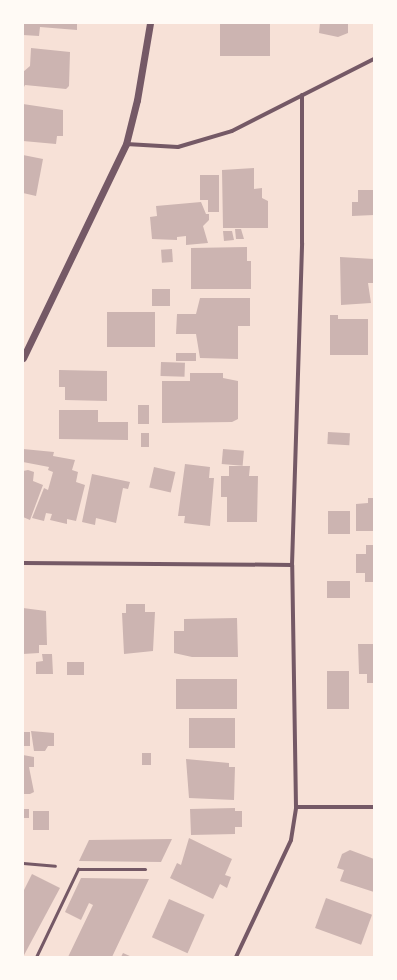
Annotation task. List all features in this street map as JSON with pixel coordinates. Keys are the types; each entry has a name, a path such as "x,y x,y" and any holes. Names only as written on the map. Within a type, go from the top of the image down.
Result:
{"street":[{"path":"23,358 126,144 137,100 150,23"},
{"path":"126,144 178,147 232,131 374,59"},
{"path":"236,957 292,840 296,807 292,565 302,243 302,95"},
{"path":"23,563 292,565"},
{"path":"296,807 374,807"}],"lane":[{"path":"23,863 55,866"},
{"path":"36,957 78,869 145,869"}],"building":[{"path":"23,23 77,23 77,30 40,27 39,36 23,35"},
{"path":"220,23 270,23 270,56 220,56"},
{"path":"320,23 348,23 348,33 338,37 319,33"},
{"path":"31,48 70,52 69,86 66,89 25,85 23,89 23,72 30,66"},
{"path":"23,104 63,110 63,136 57,136 56,144 23,141"},
{"path":"23,155 43,159 36,196 23,193"},
{"path":"254,168 254,189 262,188 262,198 268,201 268,228 223,228 222,170"},
{"path":"200,175 219,175 219,212 208,212 208,200 200,200"},
{"path":"358,190 374,190 374,215 352,216 352,202 358,202"},
{"path":"201,202 206,214 209,214 209,220 203,226 208,243 186,245 186,236 177,237 177,240 152,239 150,217 157,216 156,206"},
{"path":"235,229 241,229 244,239 236,239"},
{"path":"223,231 232,231 234,240 224,241"},
{"path":"247,247 247,261 251,261 251,289 191,289 191,248"},
{"path":"172,249 173,262 162,263 161,250"},
{"path":"340,257 374,259 374,283 368,283 371,303 341,305"},
{"path":"152,289 170,289 170,306 152,306"},
{"path":"200,298 250,298 250,326 238,326 238,359 200,358 196,334 176,334 177,314 196,314"},
{"path":"107,312 155,312 155,347 107,347"},
{"path":"330,315 338,315 338,319 368,319 368,355 330,355"},
{"path":"176,353 196,353 196,361 176,361"},
{"path":"161,362 185,363 184,377 161,376"},
{"path":"59,370 107,371 107,401 65,400 65,387 59,387"},
{"path":"190,373 223,373 223,378 238,381 238,419 232,422 162,423 162,381 190,381"},
{"path":"138,405 149,405 149,424 138,424"},
{"path":"59,410 98,410 98,422 128,422 128,440 59,439"},
{"path":"328,432 350,433 349,445 327,444"},
{"path":"141,433 149,433 149,447 141,447"},
{"path":"23,449 54,452 53,456 75,460 72,470 78,472 76,482 85,485 76,521 67,519 67,524 50,520 52,514 46,513 44,521 32,518 44,488 48,490 53,472 48,470 49,467 23,462"},
{"path":"223,449 244,451 243,466 222,464"},
{"path":"185,464 210,467 209,478 214,478 210,526 184,523 185,516 178,516"},
{"path":"229,466 250,466 249,476 258,476 257,522 227,522 227,497 221,497 221,476 229,476"},
{"path":"154,467 175,472 171,492 149,487"},
{"path":"28,470 34,472 33,481 43,485 30,520 23,517 23,471"},
{"path":"92,474 130,482 128,489 123,488 116,523 96,518 95,525 82,522"},
{"path":"368,498 374,498 374,531 356,531 356,504 368,503"},
{"path":"328,511 350,511 350,534 328,534"},
{"path":"366,545 374,545 374,582 365,582 365,573 356,573 356,554 366,554"},
{"path":"327,581 350,581 350,598 327,598"},
{"path":"126,604 145,604 145,612 155,612 153,651 124,654 122,613 126,613"},
{"path":"23,608 46,611 47,645 39,645 39,653 23,654"},
{"path":"237,618 238,657 192,657 174,653 174,631 184,631 184,619"},
{"path":"358,644 374,644 374,683 367,683 367,674 359,674"},
{"path":"42,654 52,654 53,674 36,674 36,662 43,661"},
{"path":"67,662 84,662 84,675 67,675"},
{"path":"327,671 349,671 349,709 327,709"},
{"path":"176,679 237,679 237,709 176,709"},
{"path":"189,718 235,718 235,748 189,748"},
{"path":"31,731 54,733 54,746 48,746 45,751 34,751"},
{"path":"23,732 30,732 30,746 23,746"},
{"path":"142,753 151,753 151,765 142,765"},
{"path":"23,755 34,757 34,767 29,767 34,792 30,794 23,794"},
{"path":"186,759 229,763 229,767 235,767 234,800 189,798"},
{"path":"235,808 235,811 242,811 242,827 235,827 235,834 191,835 190,809"},
{"path":"23,809 29,809 29,818 23,818"},
{"path":"33,811 49,811 49,830 33,830"},
{"path":"189,838 232,859 225,875 231,877 227,888 220,884 213,899 170,878 177,863 181,865"},
{"path":"172,839 161,862 79,861 89,840"},
{"path":"350,850 374,859 374,892 340,881 344,870 337,868 342,854"},
{"path":"32,874 60,888 23,957 23,892"},
{"path":"81,878 149,879 112,957 68,957 93,905 89,903 81,920 65,912"},
{"path":"326,898 372,915 361,945 315,928"},
{"path":"169,899 205,915 188,953 152,937"},
{"path":"123,953 132,957 121,957"}]}
